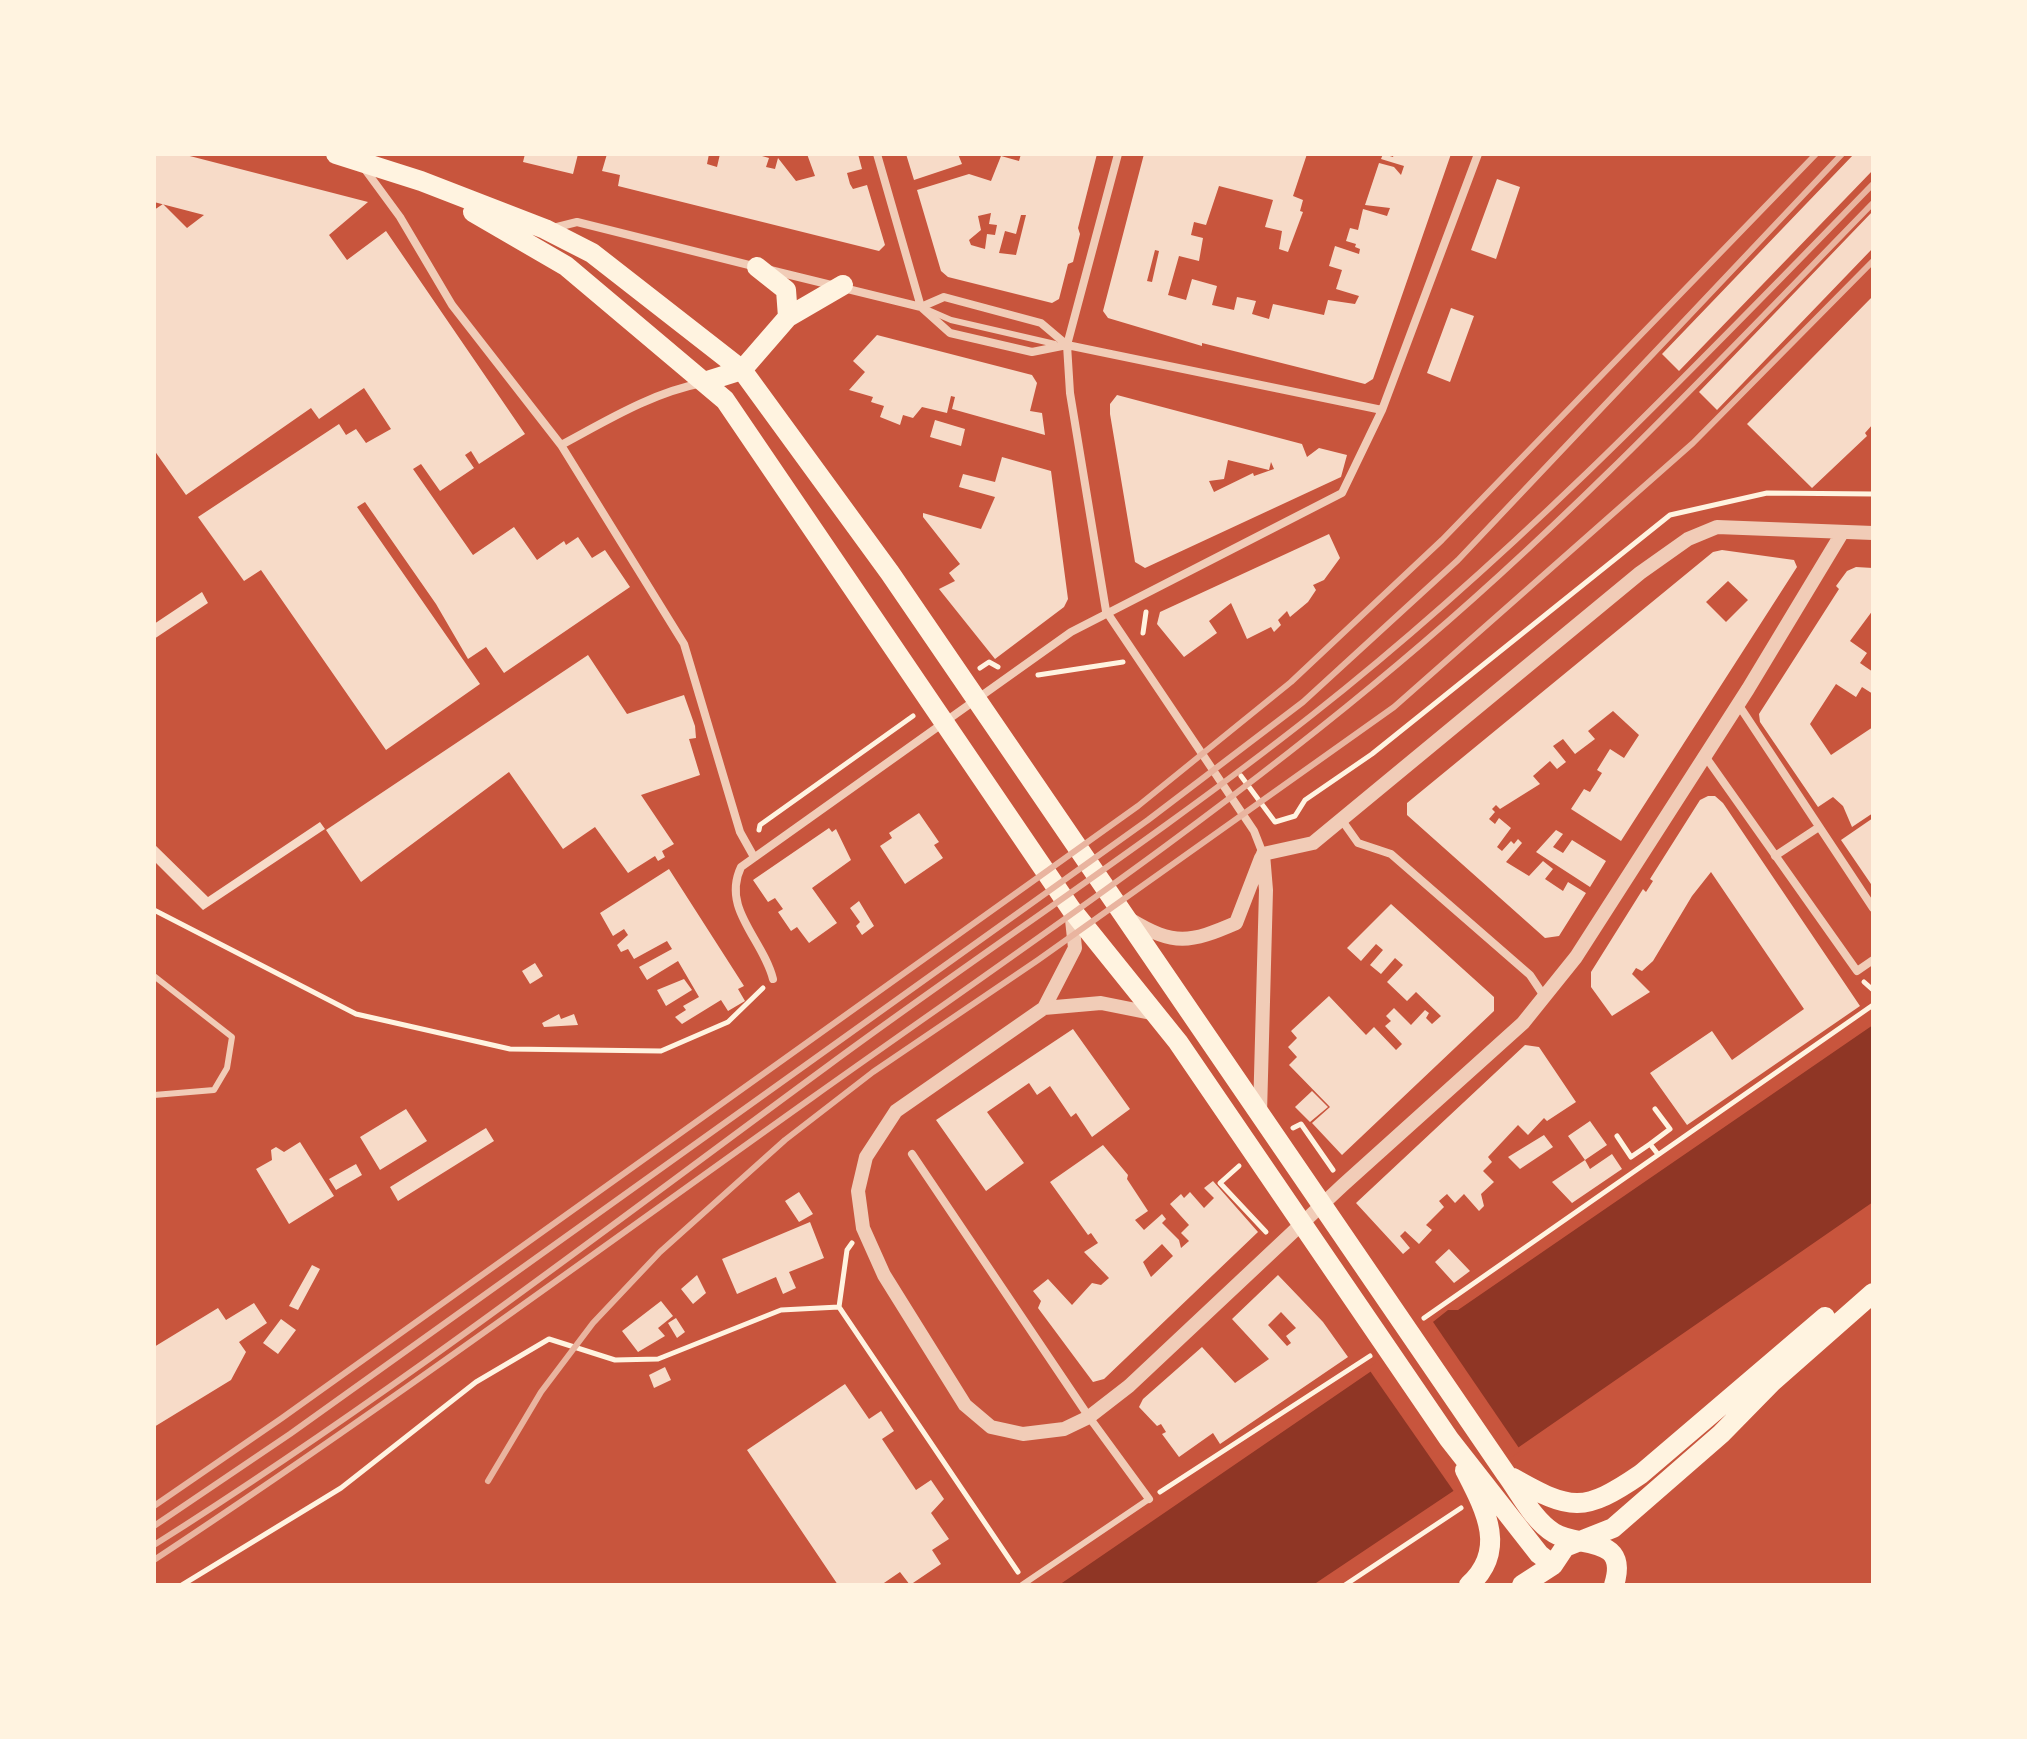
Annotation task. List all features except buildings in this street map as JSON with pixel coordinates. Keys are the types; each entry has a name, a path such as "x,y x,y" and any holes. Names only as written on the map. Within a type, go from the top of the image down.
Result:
{"main road":[{"path":"336,154 357,157 421,181 545,229 592,253 742,370 890,573 1405,1322 1491,1484 1554,1575"},
{"path":"421,181 566,266 725,400 1071,909 1083,943 1156,1014 1449,1439 1491,1484 1556,1535 1603,1546 1611,1553 1618,1581"},
{"path":"757,267 786,290 788,317"},
{"path":"704,382 742,370 788,317 843,285"},
{"path":"1491,1484 1555,1501 1589,1503 1613,1493 1641,1474 1873,1277"},
{"path":"1554,1575 1565,1547 1613,1528 1624,1519 1873,1293"},
{"path":"1469,1585 1487,1561 1491,1543 1491,1484"},
{"path":"1522,1585 1554,1575"}],"street":[{"path":"877,154 921,307"},
{"path":"1118,154 1067,345 1070,393 1106,611 1254,831 1263,854 1266,890 1260,1114"},
{"path":"773,979 770,966 734,902 733,883 741,867 1106,611 1342,493 1382,410 1478,154"},
{"path":"357,157 400,217 452,305 561,445 684,644 740,832 754,857"},
{"path":"545,229 577,222 843,285 921,307 950,333 1032,352 1067,345 1382,410"},
{"path":"921,307 944,297 958,300 1041,323 1067,345"},
{"path":"561,445 674,388 704,382"},
{"path":"1263,854 1313,843 1640,573 1688,539 1717,527 1873,533"},
{"path":"1083,943 1044,1008 896,1111 875,1139 860,1177 863,1228 884,1275 965,1405 991,1427 1023,1434 1064,1429 1089,1417 1129,1386 1278,1245 1523,1023 1576,957 1738,704 1842,533"},
{"path":"1738,704 1873,908"},
{"path":"1705,756 1857,971 1873,960"},
{"path":"1341,819 1358,843 1391,854 1530,975 1544,996"},
{"path":"1775,856 1819,827"},
{"path":"1123,915 1161,938 1197,940 1236,923 1263,854"},
{"path":"1044,1008 1101,1003 1156,1014"},
{"path":"912,1154 1089,1417 1149,1499"}],"lane":[{"path":"154,976 232,1037 227,1068 214,1090 154,1095"},
{"path":"1024,1584 1149,1499"}],"path":[{"path":"1149,644 1143,636 1143,620 1160,585"},
{"path":"977,670 989,662 1013,675 1053,675 1137,659"},
{"path":"754,857 760,825 917,713"},
{"path":"154,910 356,1014 510,1049 661,1051 728,1022 773,979"},
{"path":"1405,1322 1873,1005"},
{"path":"1617,1136 1631,1157 1650,1144 1670,1129 1655,1109"},
{"path":"1650,1144 1657,1153"},
{"path":"1220,1183 1278,1245"},
{"path":"863,1228 847,1250 839,1307 1024,1584"},
{"path":"182,1585 341,1488 476,1382 549,1339 615,1360 658,1359 781,1310 839,1307"},
{"path":"1149,1499 1373,1354"},
{"path":"1345,1585 1429,1526 1465,1506 1491,1484"}],"shaded area":[{"path":"1873,1025 1873,1202 1519,1447 1313,1585 1059,1585 1370,1372 1448,1310 1458,1310"}],"pier":[{"path":"1431,1319 1521,1451 1455,1493 1368,1368"}],"railway":[{"path":"154,1506 282,1418 1138,806 1291,682 1442,540 1816,154"},
{"path":"154,1526 290,1434 1148,820 1303,702 1458,560 1842,154"},
{"path":"154,1545 411,1372 889,1021 1193,805 1312,715 1460,591 1601,459 1873,184"},
{"path":"154,1560 403,1390 1036,940 1184,833 1328,722 1461,610 1582,497 1873,203"},
{"path":"488,1481 541,1392 593,1323 660,1252 785,1140 873,1072 1038,960 1394,707 1693,443 1873,261"}]}
